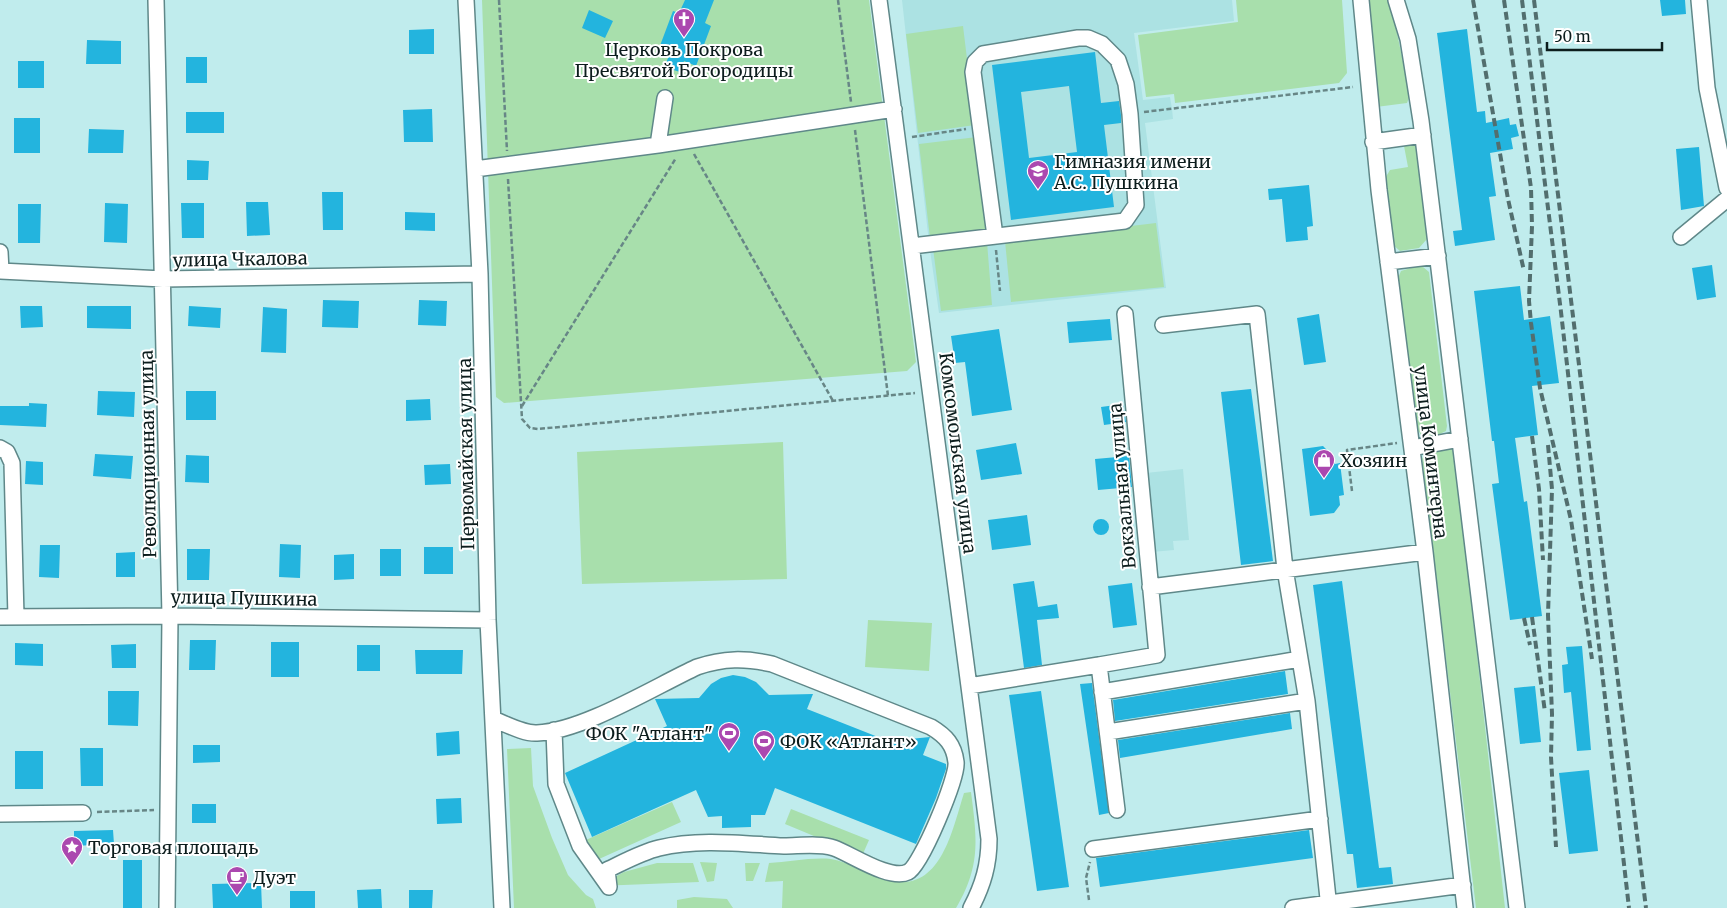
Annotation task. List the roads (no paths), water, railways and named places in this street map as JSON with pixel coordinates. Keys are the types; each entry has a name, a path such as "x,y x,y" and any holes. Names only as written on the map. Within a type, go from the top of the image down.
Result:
{"street":[{"name":"Революционная улица","path":"156,0 170,616 166,908"},
{"name":"Первомайская улица","path":"466,0 480,274 488,620 502,908"},
{"name":"Комсомольская улица","path":"879,0 989,839 989,859 982,886 972,908"},
{"name":"улица Коминтерна","path":"1361,0 1373,142 1388,262 1405,445 1426,552 1465,908"},
{"path":"1396,0 1408,39 1423,135 1517,908"},
{"path":"1698,0 1708,88 1727,188"},
{"path":"912,246 1116,223 1125,221 1132,214 1136,205 1130,114 1126,84 1118,60 1102,44 1088,38 1078,38 983,54 975,62 973,72 995,236"},
{"path":"658,145 665,98"},
{"path":"475,169 687,141 853,117 894,109"},
{"path":"1373,142 1423,135"},
{"path":"1681,237 1727,199"},
{"path":"0,252 0,272"},
{"path":"1388,262 1438,256"},
{"name":"улица Чкалова","path":"0,272 163,279 480,274"},
{"name":"Вокзальная улица","path":"1099,665 1157,655 1125,314"},
{"path":"1163,325 1257,314 1285,569 1307,701 1329,906"},
{"path":"1405,445 1460,439"},
{"path":"0,448 7,452 12,463 16,616"},
{"path":"1150,587 1426,552"},
{"name":"улица Пушкина","path":"0,617 170,616 488,620"},
{"path":"493,720 536,733 577,725 697,667 719,661 748,658 772,664 931,727 944,735 953,747 957,764 954,778 924,850 915,866 908,873 891,873 832,847 686,842 658,848 607,870 609,887 580,846 556,784 554,730"},
{"path":"1102,692 1300,658"},
{"path":"969,686 1099,665 1117,810"},
{"path":"1108,732 1307,701"},
{"path":"0,814 83,813"},
{"path":"1093,849 1320,819"},
{"path":"1293,908 1329,906 1463,885"}],"railway":[{"path":"1473,0 1508,199 1524,271"},
{"path":"1504,0 1531,188 1532,226 1529,301 1531,323 1540,388 1571,520 1592,659"},
{"path":"1522,0 1561,312 1629,908"},
{"path":"1534,0 1646,908"},
{"path":"1532,436 1539,489 1543,560"},
{"path":"1548,445 1552,489 1548,615 1552,714 1551,757 1556,847"},
{"path":"1532,617 1545,712"},
{"path":"1524,618 1530,645"}],"place":[{"name":"Церковь Покрова Пресвятой Богородицы","path":"684,38"},
{"name":"Гимназия имени А.С. Пушкина","path":"1038,190"},
{"name":"Хозяин","path":"1324,479"},
{"name":"ФОК \"Атлант\"","path":"729,752"},
{"name":"ФОК «Атлант»","path":"764,760"},
{"name":"Торговая площадь","path":"72,866"},
{"name":"Дуэт","path":"237,896"}]}
